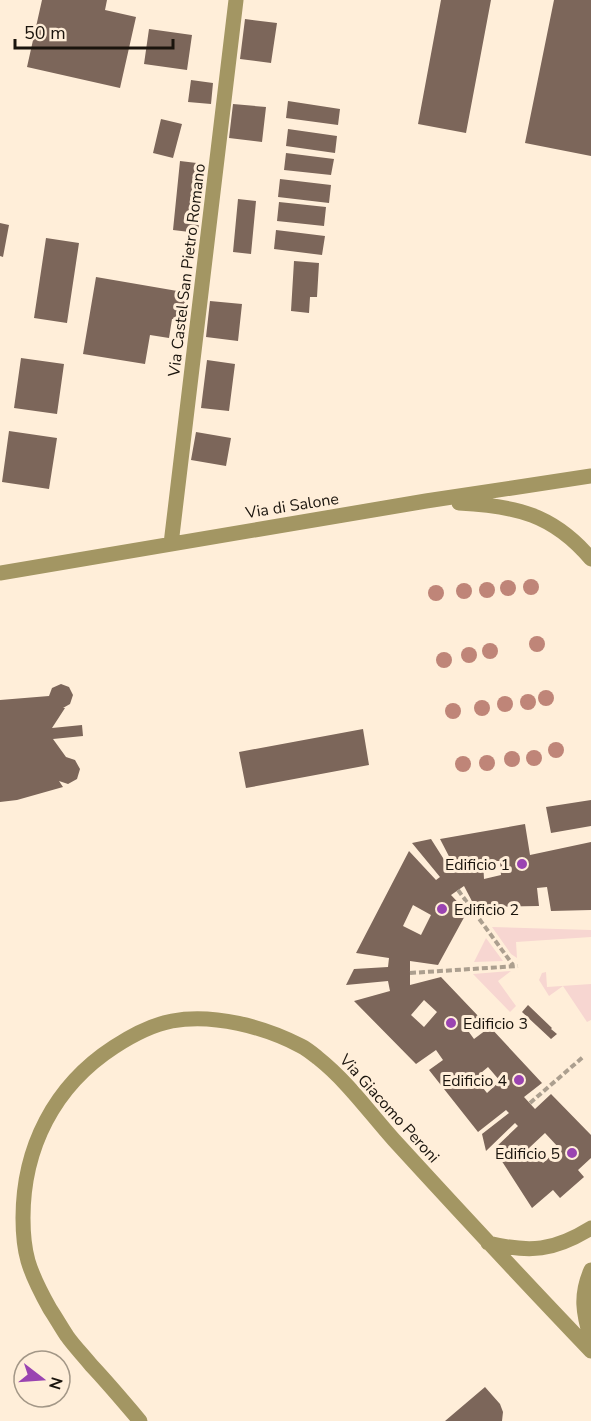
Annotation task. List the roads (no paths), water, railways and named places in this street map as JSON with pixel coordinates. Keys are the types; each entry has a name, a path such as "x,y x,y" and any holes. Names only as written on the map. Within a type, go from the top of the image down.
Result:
{"street":[{"name":"Via Castel San Pietro Romano","path":"171,544 236,0"},
{"name":"Via di Salone","path":"0,573 426,501 591,477"},
{"path":"426,501 495,505 531,514 563,532 591,559"},
{"name":"Via Giacomo Peroni","path":"140,1421 68,1338 36,1286 27,1259 23,1231 23,1203 26,1174 37,1140 52,1108 76,1077 92,1062 128,1038 171,1021 193,1019 224,1021 279,1036 304,1047 351,1088 378,1122 488,1243 591,1351"},
{"path":"488,1243 530,1250 566,1242 591,1228"},
{"path":"591,1270 584,1289 584,1308 591,1339"}],"place":[{"name":"Edificio 1","path":"522,864"},
{"name":"Edificio 2","path":"442,909"},
{"name":"Edificio 3","path":"451,1023"},
{"name":"Edificio 4","path":"519,1080"},
{"name":"Edificio 5","path":"572,1153"}]}
